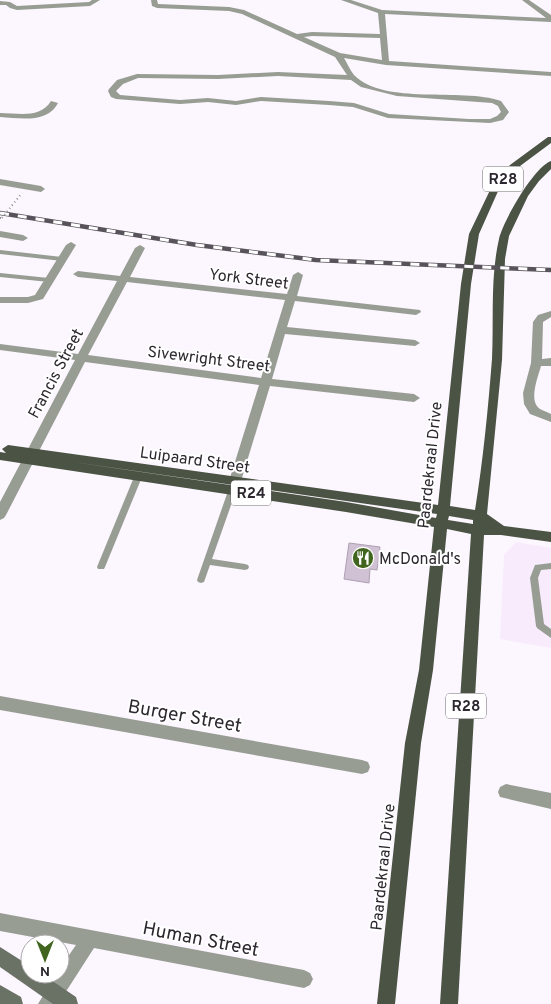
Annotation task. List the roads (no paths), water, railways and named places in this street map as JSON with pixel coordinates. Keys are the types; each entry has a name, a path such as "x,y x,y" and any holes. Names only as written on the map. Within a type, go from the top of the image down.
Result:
{"main road":[{"name":"Paardekraal Drive","path":"386,1004 413,743 426,670 441,524 448,481 466,284 474,234 495,188 513,167 551,139"},
{"name":"R28","path":"449,1004 480,523 497,360 500,258 504,236 524,196 536,179 551,164"},
{"name":"Luipaard Street","path":"0,448 29,457 138,477 234,486"},
{"name":"Luipaard Street","path":"0,456 29,457 347,502 443,510 501,530 551,537"},
{"name":"Luipaard Street","path":"347,502 441,524 480,523"},
{"path":"0,956 57,1001"},
{"path":"0,994 14,1004"}],"street":[{"path":"0,3 8,3 12,7 17,8 90,4 97,0"},
{"path":"154,0 154,5 158,6 234,10 259,18 338,56 386,62 551,74"},
{"path":"344,0 381,12 551,19"},
{"path":"525,0 551,19"},
{"path":"381,12 386,62"},
{"path":"294,36 312,34 383,36"},
{"path":"338,56 354,78 372,88 382,91 498,102 504,107 505,112 500,118 490,121 469,121 388,116 354,105 261,99 236,103 208,100 180,102 119,97 114,95 112,91 120,82 136,76 218,77 278,74 354,78"},
{"path":"0,115 40,115 50,110 54,103"},
{"path":"0,182 41,190"},
{"path":"0,234 23,238"},
{"path":"0,300 28,300 38,297 71,245"},
{"name":"Francis Street","path":"0,515 140,248"},
{"name":"York Street","path":"78,274 416,312"},
{"path":"234,486 298,275"},
{"path":"551,314 542,317 538,322 536,363 529,393 530,404 534,411 551,418"},
{"path":"280,330 414,343"},
{"name":"Sivewright Street","path":"0,347 265,382 414,398"},
{"path":"536,363 551,362"},
{"name":"Burger Street","path":"0,702 362,767"},
{"path":"506,792 551,801"},
{"name":"Human Street","path":"0,922 304,979"},
{"path":"57,1001 90,939"}],"lane":[{"path":"0,252 62,259"},
{"path":"0,275 49,280"},
{"path":"101,567 138,477"},
{"path":"201,580 234,486"},
{"path":"208,561 246,567"},
{"path":"551,566 538,567 534,578 540,626 551,634"}],"railway":[{"path":"0,213 197,245 316,260 551,270"}],"place":[{"name":"McDonald's","path":"363,558"}]}
